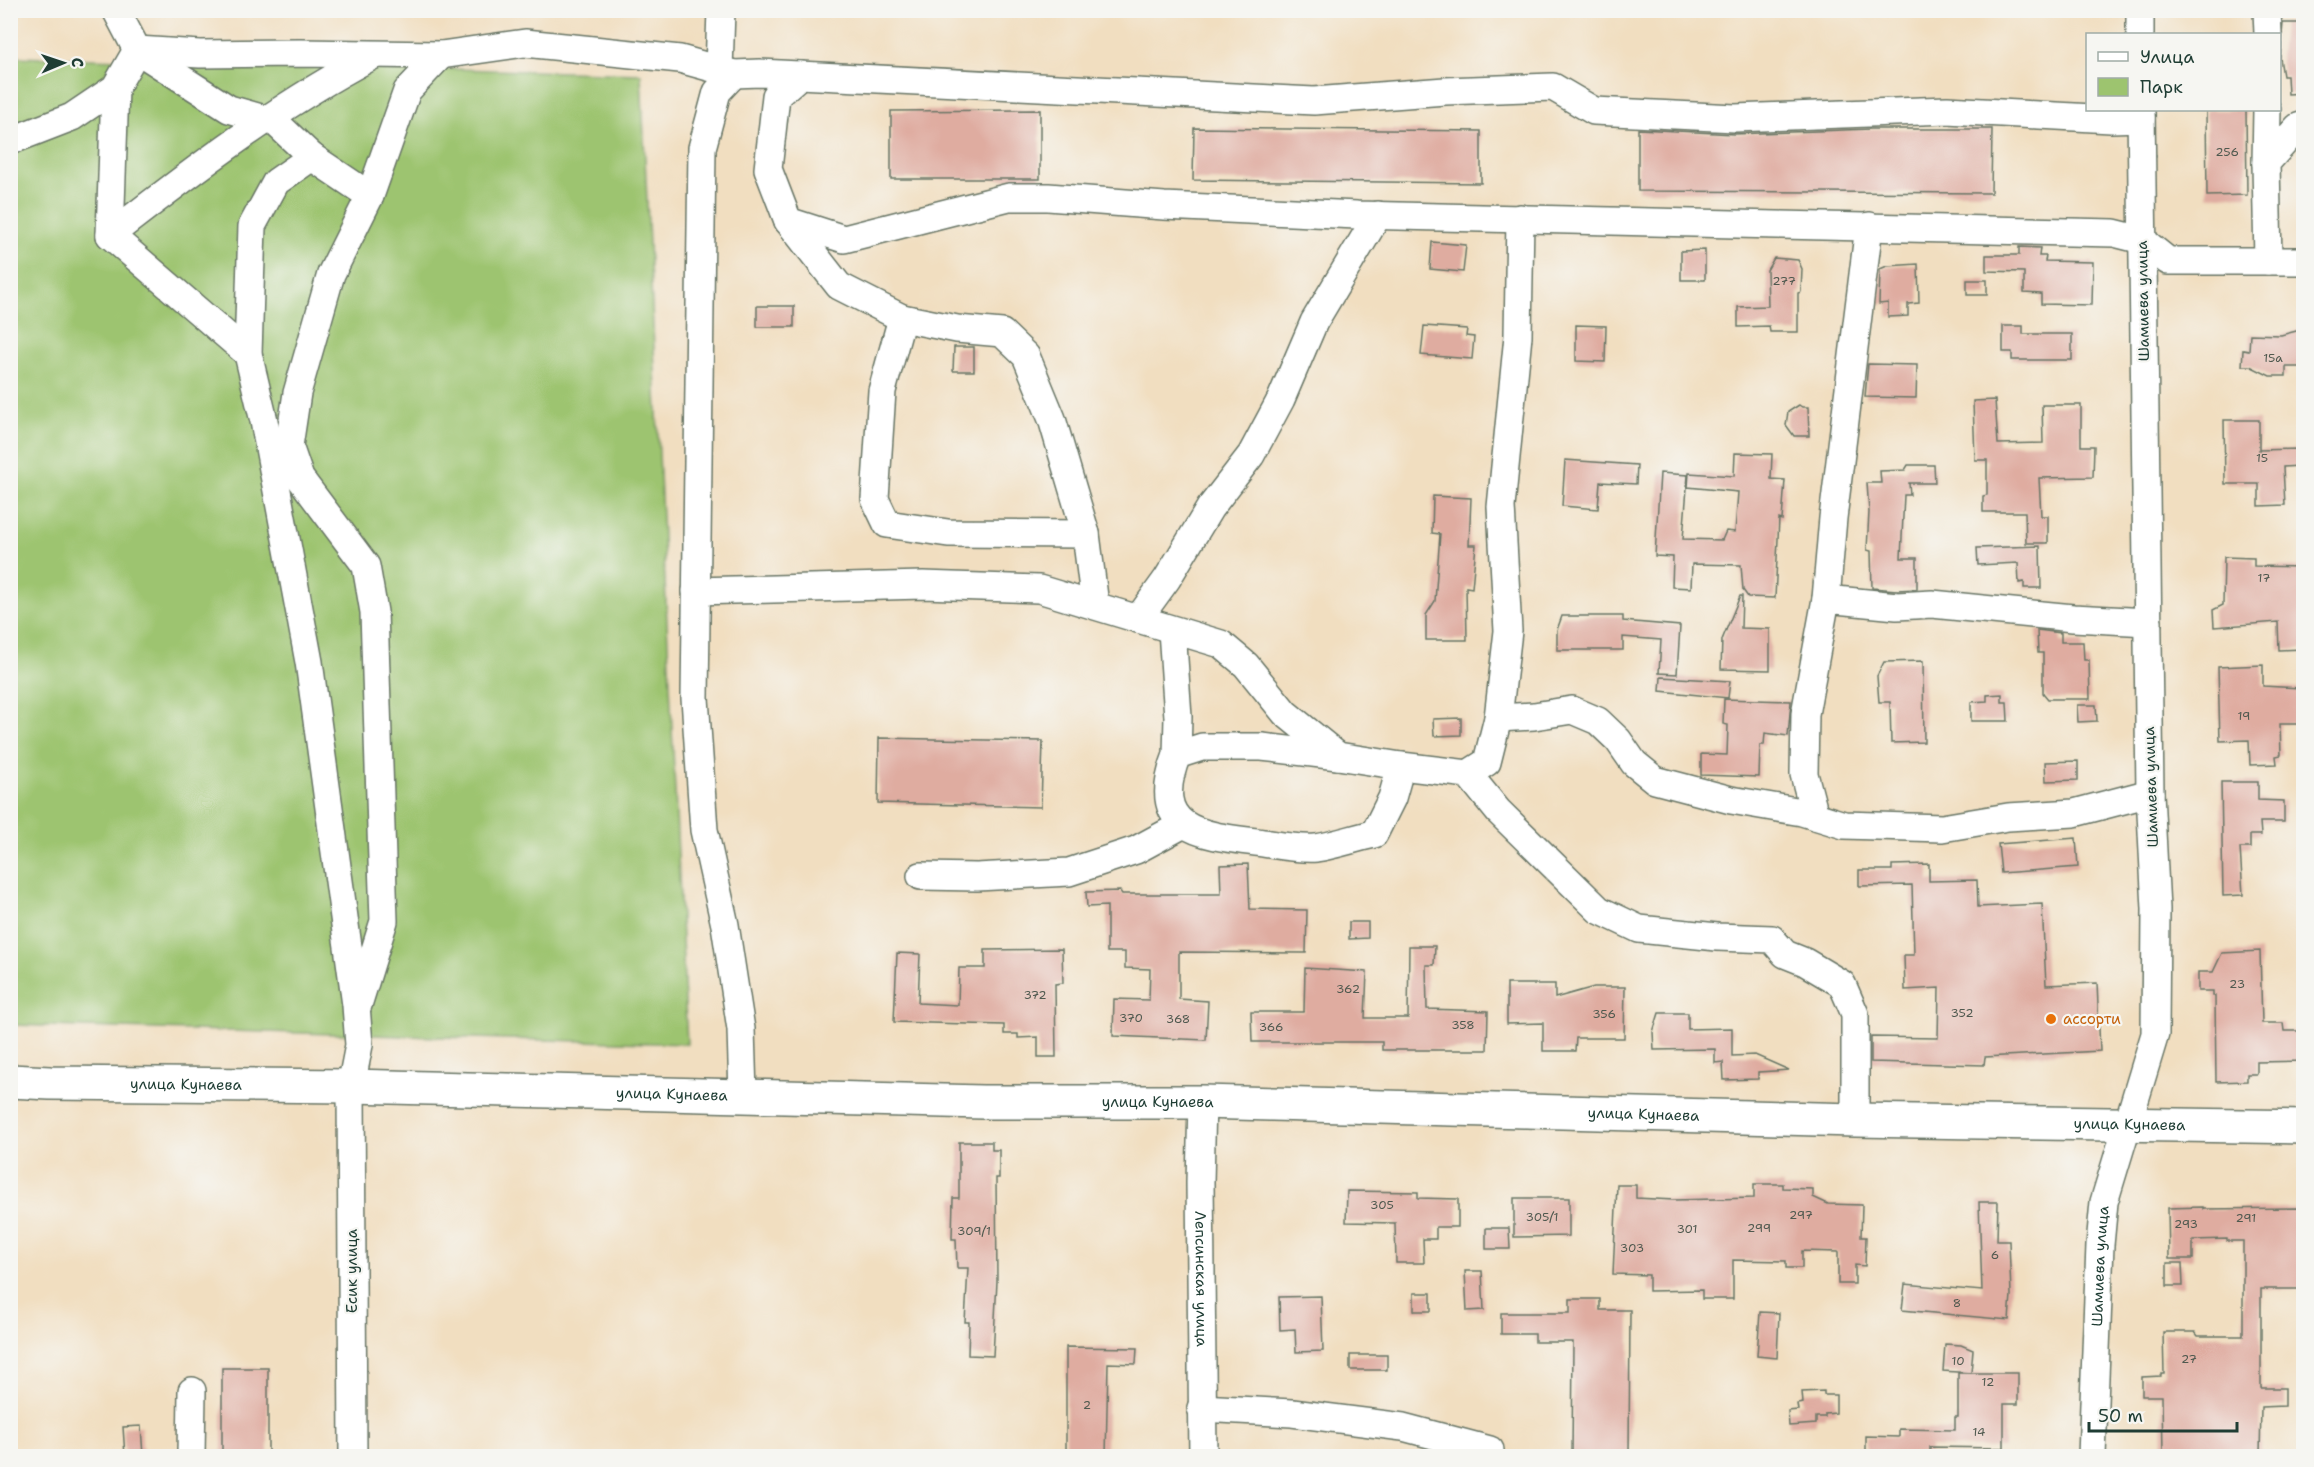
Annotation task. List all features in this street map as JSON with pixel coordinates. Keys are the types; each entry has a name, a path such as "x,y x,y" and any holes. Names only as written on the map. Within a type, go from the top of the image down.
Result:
{"main road":[{"name":"улица Кунаева","path":"10,1081 351,1086 983,1102 1202,1102 1855,1120 2304,1127"}],"street":[{"path":"116,10 137,50 229,109 275,122 312,158 370,196"},
{"path":"721,10 726,72 717,92 702,148 695,698 704,830 725,925 741,1029 743,1095"},
{"path":"2140,10 2140,33"},
{"path":"2267,10 2268,33"},
{"path":"137,50 200,54 441,55 525,43 680,59 726,72 1314,101 1553,87 1594,111 1735,118 1947,110 2111,119 2141,114"},
{"path":"110,235 116,88 137,50"},
{"path":"110,235 265,119 376,54"},
{"path":"356,1012 384,921 374,612 366,566 300,478 289,446 297,393 331,274 370,196 407,91 441,55"},
{"path":"800,75 776,96 768,170 788,221 839,286 902,318 957,329 1002,333 1026,356 1052,418 1086,534 1095,605"},
{"path":"10,141 72,117 116,88"},
{"path":"2266,111 2268,261"},
{"name":"Шамиева улица","path":"2092,1456 2104,1202 2155,1034 2156,909 2150,793 2141,114"},
{"path":"2266,163 2298,127 2304,124"},
{"name":"Есик улица","path":"312,158 276,182 252,226 248,354 264,422 309,662 356,1012 358,1045 351,1086 353,1456"},
{"path":"788,221 844,239 1009,197 1378,215 2114,233 2142,240 2168,261 2304,261"},
{"path":"1138,618 1167,579 1210,508 1251,454 1281,399 1314,322 1378,215"},
{"path":"1177,755 1202,747 1262,747 1468,774 1487,762 1498,718 1508,631 1501,507 1518,336 1520,218"},
{"path":"1815,816 1804,774 1805,714 1826,598 1833,518 1869,226"},
{"path":"110,235 248,354"},
{"path":"902,318 882,391 875,499 887,524 948,533 1086,534"},
{"path":"696,591 899,586 1039,589 1221,644 1246,665 1285,713 1338,756"},
{"path":"1826,598 1897,606 1932,604 2073,618 2148,622"},
{"path":"1172,630 1178,717 1177,755 1169,775 1170,808 1182,825 1216,837 1314,848 1374,834 1392,798 1401,766"},
{"path":"1498,718 1534,716 1572,710 1598,721 1618,740 1634,763 1655,780 1731,800 1815,816 1844,825 1942,828 2008,817 2074,813 2150,793"},
{"path":"1468,774 1498,811 1599,910 1639,929 1717,937 1772,939 1785,954 1805,962 1842,984 1855,1014 1855,1120"},
{"path":"921,876 977,877 1069,872 1136,850 1182,825"},
{"name":"Лепсинская улица","path":"1202,1102 1201,1408 1203,1456"},
{"path":"191,1456 192,1391"},
{"path":"1201,1408 1292,1413 1403,1427 1490,1450 1490,1456"}],"green space":[{"path":"11,57 641,74 687,1044 11,1025"}],"building":[{"path":"2283,23 2304,23 2304,93 2288,94 2287,76 2283,76 2281,64"},
{"path":"1040,110 1040,179 891,179 891,111"},
{"path":"2206,111 2246,111 2247,195 2207,196"},
{"path":"1194,128 1481,131 1481,183 1193,180"},
{"path":"1638,129 1734,134 1871,129 1992,129 1991,193 1638,191"},
{"path":"1432,242 1466,245 1463,272 1430,269"},
{"path":"2019,247 2040,248 2039,256 2046,256 2045,261 2093,262 2092,305 2041,304 2041,294 2024,293 2024,272 1986,271 1986,255 2019,255"},
{"path":"1705,250 1705,280 1681,280 1681,251"},
{"path":"1774,258 1798,260 1802,269 1801,292 1798,293 1798,332 1770,332 1769,326 1738,327 1738,307 1768,306 1767,270"},
{"path":"1918,264 1919,303 1908,304 1908,316 1888,317 1888,303 1879,304 1880,269 1887,266"},
{"path":"1967,280 1987,280 1987,295 1967,295"},
{"path":"757,306 794,306 794,327 757,327"},
{"path":"1576,325 1606,326 1605,362 1576,361"},
{"path":"1424,326 1467,329 1466,336 1474,337 1472,359 1421,355"},
{"path":"2003,326 2023,326 2023,334 2072,334 2072,360 2012,360 2012,352 2003,352"},
{"path":"2304,329 2304,367 2286,367 2286,376 2270,376 2250,366 2242,366 2243,350 2249,351 2250,334 2281,335"},
{"path":"954,347 974,347 974,371 953,371"},
{"path":"1868,364 1917,365 1916,398 1865,397"},
{"path":"1995,400 1998,444 2043,443 2042,405 2081,405 2081,446 2094,446 2093,477 2039,478 2041,516 2048,516 2048,543 2026,543 2025,512 1983,512 1983,496 1987,495 1987,460 1975,460 1973,401"},
{"path":"1799,405 1808,407 1809,436 1794,436 1786,425 1788,412"},
{"path":"2224,420 2259,420 2259,450 2300,449 2300,466 2283,467 2285,505 2259,506 2259,484 2225,484"},
{"path":"1735,453 1772,454 1771,479 1785,480 1782,520 1779,519 1775,598 1748,597 1743,590 1741,565 1692,564 1691,588 1672,587 1673,557 1655,556 1660,473 1688,475 1683,539 1722,540 1726,531 1735,532 1738,492 1688,487 1689,473 1734,476"},
{"path":"1565,460 1637,465 1636,484 1600,482 1598,509 1562,506"},
{"path":"1908,465 1934,465 1935,483 1909,483 1910,495 1904,495 1901,558 1917,558 1917,589 1872,588 1871,551 1867,550 1869,512 1867,483 1881,483 1880,471 1905,470"},
{"path":"1433,496 1471,498 1469,545 1476,545 1472,588 1466,587 1467,640 1426,640 1426,615 1435,601 1440,534 1432,533"},
{"path":"2040,546 2041,588 2024,588 2024,582 2019,583 2018,563 1978,565 1977,548"},
{"path":"2224,557 2254,558 2254,566 2304,567 2304,649 2279,650 2278,622 2214,627 2213,610 2223,605"},
{"path":"1740,596 1742,596 1741,628 1770,629 1770,670 1721,669 1722,640"},
{"path":"1562,616 1623,616 1623,621 1680,626 1677,674 1659,673 1661,640 1623,637 1623,650 1557,650 1557,630"},
{"path":"2037,630 2061,633 2061,642 2083,642 2084,660 2089,660 2090,699 2048,699 2043,693 2043,653 2038,653"},
{"path":"1923,661 1924,742 1891,743 1890,702 1879,702 1877,676 1884,662"},
{"path":"2263,665 2263,686 2300,688 2300,724 2280,724 2281,755 2276,756 2277,764 2250,765 2249,740 2220,741 2218,667"},
{"path":"1661,677 1730,681 1728,698 1660,691"},
{"path":"2002,694 2002,702 2007,702 2008,721 1971,721 1971,702 1987,701 1987,695"},
{"path":"1724,699 1791,701 1788,736 1765,733 1764,745 1760,745 1759,777 1701,775 1701,754 1727,755 1728,725 1723,724"},
{"path":"2077,705 2096,705 2097,721 2078,722"},
{"path":"1461,718 1461,735 1434,736 1433,719"},
{"path":"879,738 1043,741 1041,807 878,803"},
{"path":"2078,761 2078,780 2046,781 2045,762"},
{"path":"2221,782 2258,782 2258,800 2284,801 2284,822 2260,822 2261,835 2250,835 2250,848 2240,848 2243,895 2223,896"},
{"path":"2076,838 2078,867 2001,873 1998,844"},
{"path":"1248,864 1250,909 1307,910 1306,953 1179,952 1179,999 1208,1001 1206,1040 1113,1036 1114,999 1149,1000 1150,969 1125,968 1125,952 1107,952 1107,906 1087,907 1086,892 1221,894 1220,865"},
{"path":"1929,864 1929,881 1977,880 1978,907 2042,904 2046,985 2097,983 2100,1051 1985,1057 1984,1065 1871,1062 1871,1037 1938,1038 1939,988 1905,990 1904,955 1914,955 1912,885 1859,886 1859,870 1892,870 1892,865"},
{"path":"1349,922 1368,922 1368,938 1349,939"},
{"path":"1409,946 1435,946 1434,965 1426,965 1427,1009 1488,1011 1487,1050 1382,1050 1382,1042 1252,1042 1251,1012 1304,1012 1305,968 1367,972 1365,1018 1408,1018"},
{"path":"1062,949 1063,983 1055,984 1056,1057 1038,1057 1038,1037 1018,1038 1018,1034 1004,1034 1004,1025 894,1022 897,953 920,954 918,1003 958,1005 959,968 985,968 985,950"},
{"path":"2260,951 2262,1023 2283,1023 2284,1031 2299,1031 2299,1045 2304,1045 2304,1061 2257,1062 2257,1074 2247,1074 2247,1081 2216,1082 2215,996 2213,996 2213,991 2198,991 2198,972 2213,972 2222,953"},
{"path":"1507,984 1555,984 1555,998 1594,987 1625,987 1624,1038 1576,1038 1575,1051 1543,1051 1543,1023 1507,1024"},
{"path":"1659,1013 1688,1013 1688,1029 1732,1028 1732,1056 1755,1055 1789,1070 1758,1072 1758,1079 1724,1080 1723,1062 1715,1063 1715,1049 1654,1050 1653,1032"},
{"path":"959,1142 992,1142 992,1150 999,1150 999,1178 996,1178 997,1281 993,1356 968,1355 969,1322 965,1322 968,1268 957,1268 956,1239 952,1239 953,1198 959,1198"},
{"path":"1754,1184 1783,1184 1783,1188 1813,1189 1813,1197 1828,1204 1862,1205 1861,1237 1866,1237 1865,1266 1855,1265 1855,1284 1838,1284 1838,1252 1802,1251 1802,1268 1786,1268 1786,1261 1733,1260 1733,1299 1702,1299 1702,1290 1649,1291 1649,1275 1613,1274 1617,1185 1636,1185 1636,1198 1674,1200 1754,1198"},
{"path":"1347,1191 1418,1192 1418,1198 1458,1199 1458,1227 1436,1227 1436,1239 1423,1239 1424,1263 1396,1263 1395,1223 1346,1222"},
{"path":"1514,1198 1569,1198 1569,1236 1514,1237"},
{"path":"1979,1202 1998,1202 1997,1241 2009,1241 2011,1295 2009,1320 1902,1310 1905,1284 1982,1291"},
{"path":"2203,1207 2203,1209 2300,1208 2301,1289 2261,1289 2261,1388 2285,1388 2285,1406 2261,1407 2260,1455 2163,1456 2162,1396 2142,1396 2142,1377 2164,1374 2163,1332 2195,1332 2198,1336 2243,1336 2243,1241 2193,1240 2193,1259 2169,1259 2168,1208"},
{"path":"1486,1228 1509,1228 1510,1249 1486,1249"},
{"path":"2167,1263 2182,1263 2183,1286 2167,1286"},
{"path":"1465,1271 1482,1271 1484,1310 1467,1311"},
{"path":"1414,1293 1431,1293 1431,1311 1414,1311"},
{"path":"1321,1296 1323,1351 1296,1352 1295,1329 1280,1330 1279,1297"},
{"path":"1570,1299 1600,1299 1600,1310 1630,1310 1629,1456 1572,1456 1573,1342 1535,1342 1535,1334 1501,1334 1501,1313 1570,1313"},
{"path":"1760,1312 1779,1313 1777,1358 1757,1356"},
{"path":"1945,1344 1961,1345 1973,1350 1971,1373 1943,1371"},
{"path":"1066,1347 1137,1348 1136,1364 1108,1363 1106,1456 1066,1456"},
{"path":"1350,1355 1387,1355 1387,1370 1350,1370"},
{"path":"222,1368 268,1368 268,1456 222,1456"},
{"path":"1958,1373 2018,1373 2018,1404 2004,1404 2004,1448 1930,1447 1930,1453 1866,1456 1866,1436 1899,1437 1899,1429 1955,1430 1955,1417 1958,1417"},
{"path":"1824,1391 1824,1395 1836,1395 1836,1413 1816,1417 1816,1424 1789,1426 1788,1411 1798,1410 1797,1404 1803,1403 1802,1392"},
{"path":"141,1426 143,1456 125,1456 123,1427"}],"place":[{"name":"ассорти","path":"2051,1019"}]}
